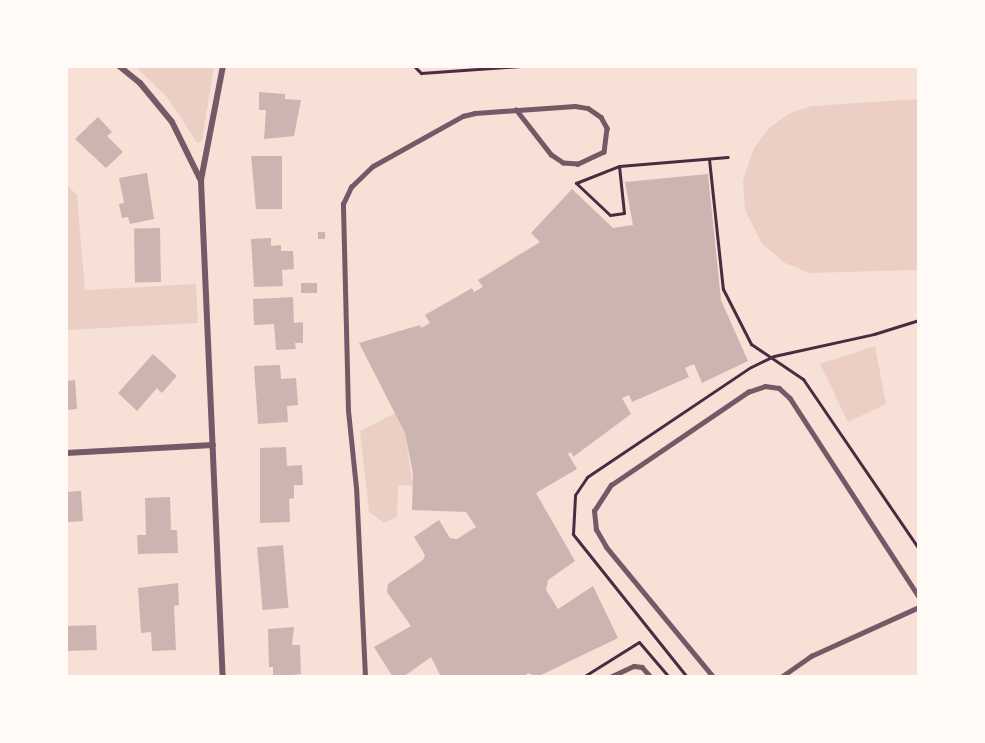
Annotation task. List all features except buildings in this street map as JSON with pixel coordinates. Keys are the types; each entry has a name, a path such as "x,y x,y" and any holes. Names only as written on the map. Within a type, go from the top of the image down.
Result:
{"street":[{"path":"119,66 140,83 172,122 201,181"},
{"path":"222,677 201,181 223,66"},
{"path":"66,453 213,445"}],"lane":[{"path":"365,677 356,488 348,411 343,204 351,188 373,166 462,116 516,110 588,108 601,117 607,128 604,152 578,164 563,163 551,154 516,110"},
{"path":"713,677 606,548 596,530 594,511 611,485 748,392 765,386 779,388 790,398 919,597"},
{"path":"781,677 812,656 919,607"},
{"path":"610,677 634,666 642,667 651,677"}],"path":[{"path":"414,66 421,73 521,66"},
{"path":"619,166 624,213 610,215 576,183 619,166 728,157"},
{"path":"709,159 723,289 751,344 774,356 803,379 919,549"},
{"path":"687,677 573,534 575,495 587,477 751,367 774,356 874,334 919,320"}],"shaded area":[{"path":"135,66 214,66 202,141 197,143 168,98"},
{"path":"919,99 919,270 810,273 785,263 762,244 745,210 743,180 754,148 769,128 790,113 812,106"},
{"path":"66,184 77,195 85,290 196,284 198,323 66,330"},
{"path":"875,346 886,404 848,422 820,364"},
{"path":"395,413 405,433 413,486 398,485 397,517 384,523 369,512 360,431"}]}
